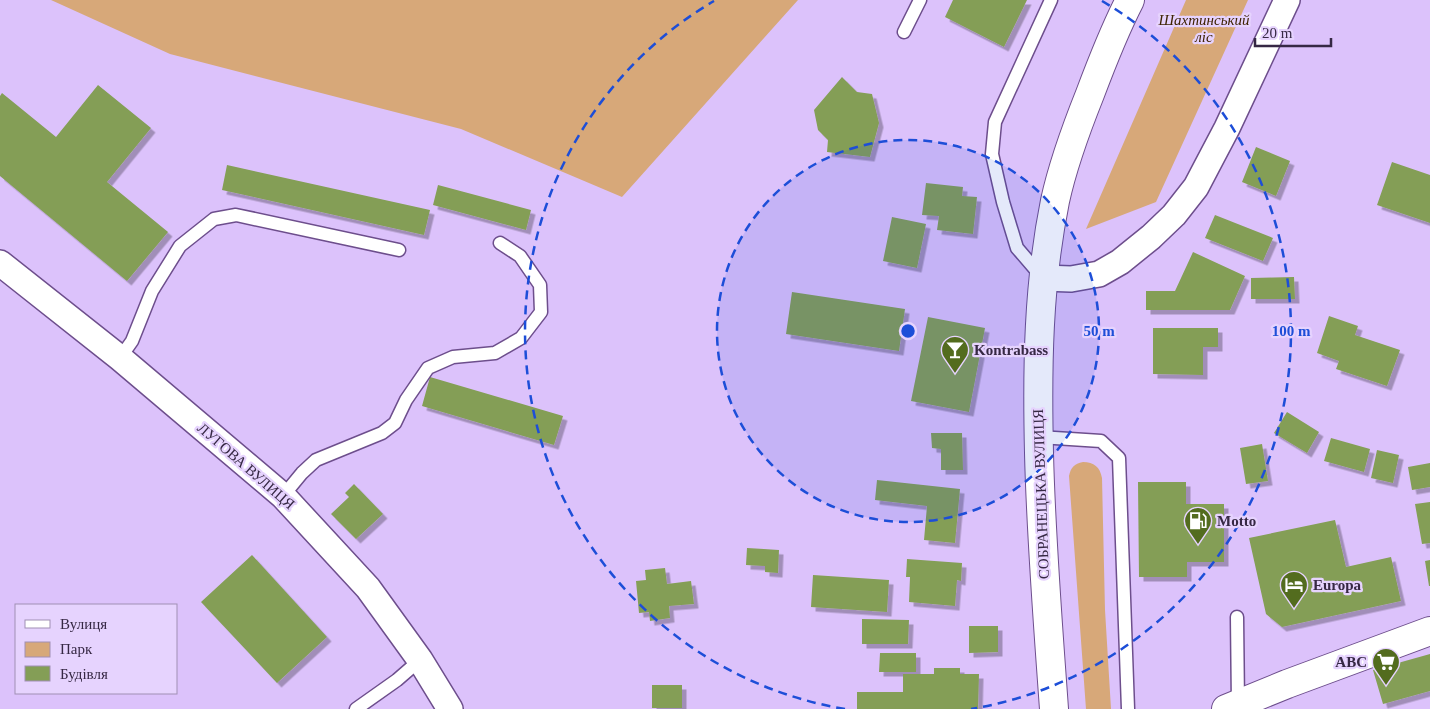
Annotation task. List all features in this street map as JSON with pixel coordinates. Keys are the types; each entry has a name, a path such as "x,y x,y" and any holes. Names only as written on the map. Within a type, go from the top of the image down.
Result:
{"main road":[{"name":"СОБРАНЕЦЬКА ВУЛИЦЯ","path":"1054,709 1043,567 1039,437 1038,352 1043,278 1056,200 1073,139 1113,33 1130,0"},
{"path":"1232,707 1287,684 1430,631"}],"street":[{"path":"1043,278 1071,279 1099,274 1120,262 1151,237 1174,214 1196,187 1208,166 1287,0"},
{"name":"ЛУГОВА ВУЛИЦЯ","path":"0,263 120,358 283,496 368,588 420,660 450,709"}],"lane":[{"path":"904,32 920,0"},
{"path":"1043,278 1017,248 1003,202 992,154 995,122 1051,0"},
{"path":"120,358 132,340 152,291 170,260 180,246 214,220 236,215 399,250"},
{"path":"283,496 302,473 316,460 382,433 395,423 406,400 428,368 453,357 495,352 521,338 541,312 540,285 520,256 500,243"},
{"path":"1039,437 1101,441 1119,458 1128,709"},
{"path":"1232,707 1237,617"},
{"path":"356,709 397,680 420,660"}],"green space":[{"path":"51,0 798,0 622,197 461,129 170,54"},
{"name":"Шахтинський ліс","path":"1186,0 1248,0 1156,202 1086,229"},
{"path":"1083,462 1096,466 1102,478 1105,610 1111,709 1086,709 1069,476 1073,466"}],"building":[{"path":"953,0 1027,0 1004,47 945,17"},
{"path":"842,77 857,92 872,94 879,123 870,157 827,152 828,140 818,130 814,110"},
{"path":"98,85 151,128 107,182 168,232 127,281 0,176 0,96 2,93 56,137"},
{"path":"1256,147 1290,161 1276,196 1242,182"},
{"path":"1392,162 1430,175 1430,223 1377,205"},
{"path":"227,165 430,210 424,235 222,190"},
{"path":"926,183 963,187 962,196 977,197 973,234 937,230 939,216 922,215"},
{"path":"438,185 531,210 526,230 433,205"},
{"path":"1215,215 1273,238 1263,261 1205,238"},
{"path":"892,217 926,224 917,268 883,261"},
{"path":"1193,252 1245,276 1230,310 1146,310 1146,291 1175,291"},
{"path":"1294,277 1295,299 1251,299 1251,278"},
{"path":"792,292 905,309 899,351 786,334"},
{"path":"1329,316 1358,326 1355,335 1400,350 1387,386 1336,369 1339,361 1317,353"},
{"path":"928,317 985,328 969,412 911,401"},
{"path":"1153,328 1218,328 1218,347 1203,347 1203,375 1153,374"},
{"path":"430,377 563,416 554,445 422,406"},
{"path":"1287,412 1319,432 1307,453 1274,433"},
{"path":"931,433 962,433 963,470 941,470 941,449 932,448"},
{"path":"1331,438 1370,449 1364,472 1324,461"},
{"path":"1262,444 1268,481 1246,484 1240,448"},
{"path":"1377,450 1399,455 1393,483 1371,478"},
{"path":"1430,463 1430,487 1412,490 1408,467"},
{"path":"877,480 960,489 955,543 924,540 927,506 875,500"},
{"path":"1138,482 1186,482 1186,504 1224,504 1224,562 1187,562 1187,577 1139,577"},
{"path":"354,484 383,514 356,539 331,514 349,497 345,493"},
{"path":"1430,502 1430,543 1422,544 1415,504"},
{"path":"1335,520 1346,567 1391,557 1401,601 1282,627 1266,614 1249,538"},
{"path":"747,548 779,550 778,573 765,572 765,566 746,565"},
{"path":"252,555 327,637 277,683 201,602"},
{"path":"907,559 962,563 961,581 957,580 955,606 909,602 910,577 906,577"},
{"path":"1430,560 1430,586 1429,586 1425,561"},
{"path":"665,568 667,584 691,581 694,604 669,606 670,618 650,621 649,612 639,613 636,581 646,580 645,570"},
{"path":"813,575 889,580 887,612 811,607"},
{"path":"862,619 909,620 908,644 862,644"},
{"path":"969,626 998,626 998,652 969,653"},
{"path":"880,653 916,653 916,672 879,672"},
{"path":"1430,654 1430,691 1383,704 1373,670"},
{"path":"934,668 960,668 960,674 979,674 978,709 857,709 857,692 903,692 903,674 934,674"},
{"path":"652,685 682,685 682,708 652,708"}],"place":[{"name":"Kontrabass","path":"955,374"},
{"name":"Motto","path":"1198,545"},
{"name":"Europa","path":"1294,609"},
{"name":"ABC","path":"1386,686"}]}
